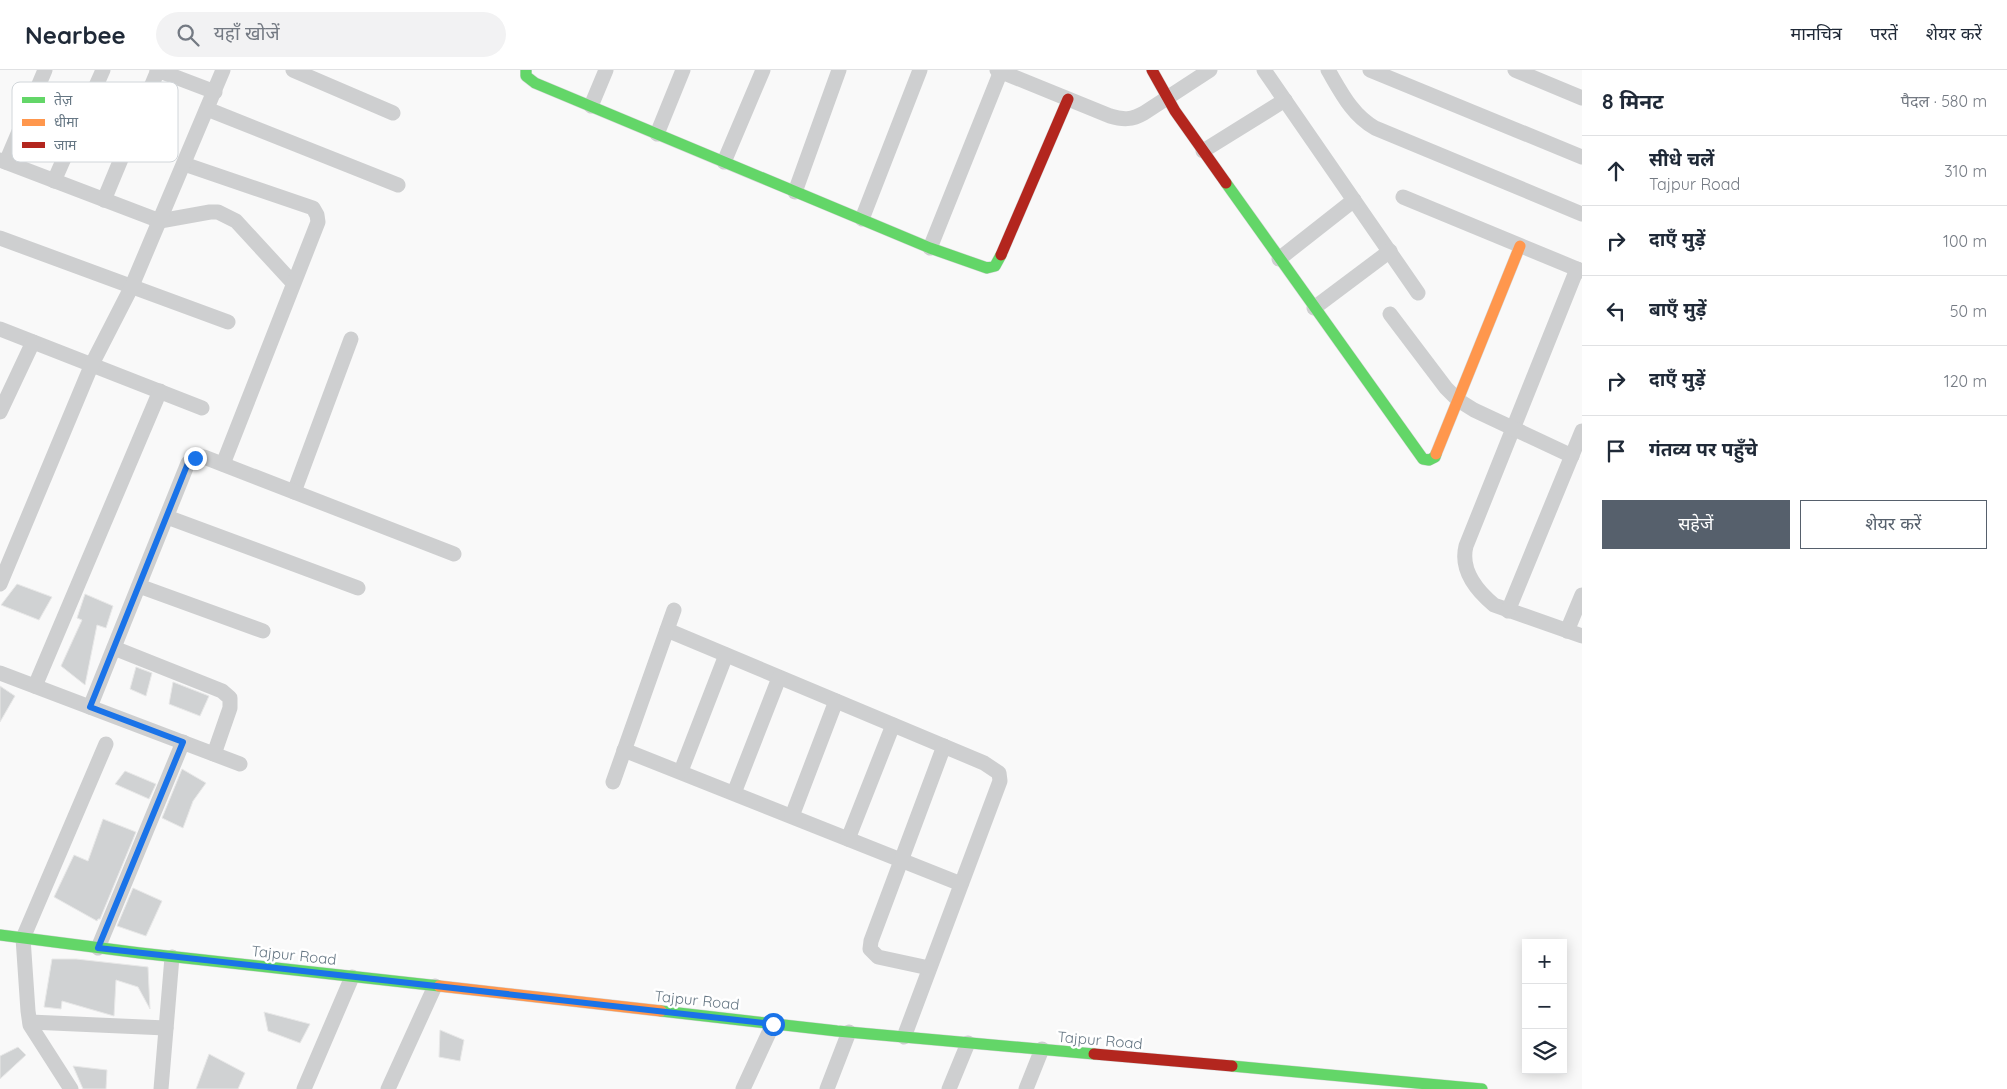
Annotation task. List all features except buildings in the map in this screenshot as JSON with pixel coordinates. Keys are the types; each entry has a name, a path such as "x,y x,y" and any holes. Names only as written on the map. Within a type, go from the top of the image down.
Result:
{"main road":[{"path":"526,70 526,76 534,83 930,248 986,268 994,266 1000,258 1068,99"},
{"path":"1152,70 1168,99 1203,151 1423,459 1429,460 1435,457 1520,246"},
{"name":"Tajpur Road","path":"0,935 172,957 849,1032 1482,1089"}],"street":[{"path":"40,82 46,70"},
{"path":"98,82 103,70"},
{"path":"153,82 158,70 215,92"},
{"path":"0,584 92,364 131,288 223,70"},
{"path":"293,70 394,113"},
{"path":"591,106 606,70"},
{"path":"658,134 683,70"},
{"path":"724,162 763,70"},
{"path":"795,192 839,70"},
{"path":"862,219 920,70"},
{"path":"930,248 999,71 1110,116 1126,120 1135,118 1168,99 1210,70"},
{"path":"1264,70 1418,292"},
{"path":"1328,70 1348,103 1363,121 1375,128 1582,214"},
{"path":"1370,70 1582,157"},
{"path":"1515,70 1582,98"},
{"path":"1203,151 1285,100"},
{"path":"207,109 398,185"},
{"path":"12,142 3,161 160,221 210,212 226,215 236,221 293,283"},
{"path":"54,181 62,162"},
{"path":"104,200 120,162"},
{"path":"184,164 313,208 318,215 318,222 223,464"},
{"path":"1403,197 1579,270 1463,557 1464,567 1468,574 1484,597 1494,605 1582,636"},
{"path":"1279,259 1354,200"},
{"path":"0,238 131,288 228,322"},
{"path":"1314,308 1390,251"},
{"path":"1390,314 1446,388 1458,400 1474,410 1572,456"},
{"path":"0,329 202,408"},
{"path":"294,492 350,339"},
{"path":"0,412 34,342"},
{"path":"35,686 160,391"},
{"path":"1508,610 1582,431"},
{"path":"90,707 188,463 195,458 204,457 223,464 454,554"},
{"path":"167,516 358,588"},
{"path":"139,586 263,631"},
{"path":"1567,631 1582,595"},
{"path":"613,782 674,610"},
{"path":"667,630 984,763 1000,773 1000,781 904,1037"},
{"path":"114,648 222,691 230,698 230,708 214,754"},
{"path":"681,771 726,655"},
{"path":"0,673 240,764"},
{"path":"734,793 779,678"},
{"path":"792,816 836,701"},
{"path":"848,839 893,725"},
{"path":"98,948 183,742"},
{"path":"72,1089 37,1039 30,1022 23,938 106,744"},
{"path":"930,968 878,957 870,949 871,940 944,746"},
{"path":"624,750 681,771 961,884"},
{"path":"161,1089 172,957"},
{"path":"304,1089 352,977"},
{"path":"388,1089 435,986"},
{"path":"30,1022 166,1028"},
{"path":"744,1089 773,1024"},
{"path":"827,1089 849,1032"},
{"path":"949,1089 968,1043"},
{"path":"1026,1089 1042,1049"}],"traffic: fast":[{"path":"526,70 526,76 535,83 930,248 987,268 995,266 1001,255"},
{"path":"1226,183 1423,459 1429,460 1435,457 1436,454"},
{"path":"0,935 140,953 439,986"},
{"path":"661,1011 837,1031 1094,1054"},
{"path":"1232,1066 1482,1089"}],"traffic: slow":[{"path":"1436,454 1520,246"},
{"path":"439,986 661,1011"}],"traffic: jam":[{"path":"1152,70 1175,111 1226,183"},
{"path":"1001,255 1068,99"},
{"path":"1094,1054 1232,1066"}],"route":[{"path":"195,458 188,463 90,707 183,742 98,948 773,1024"}]}
